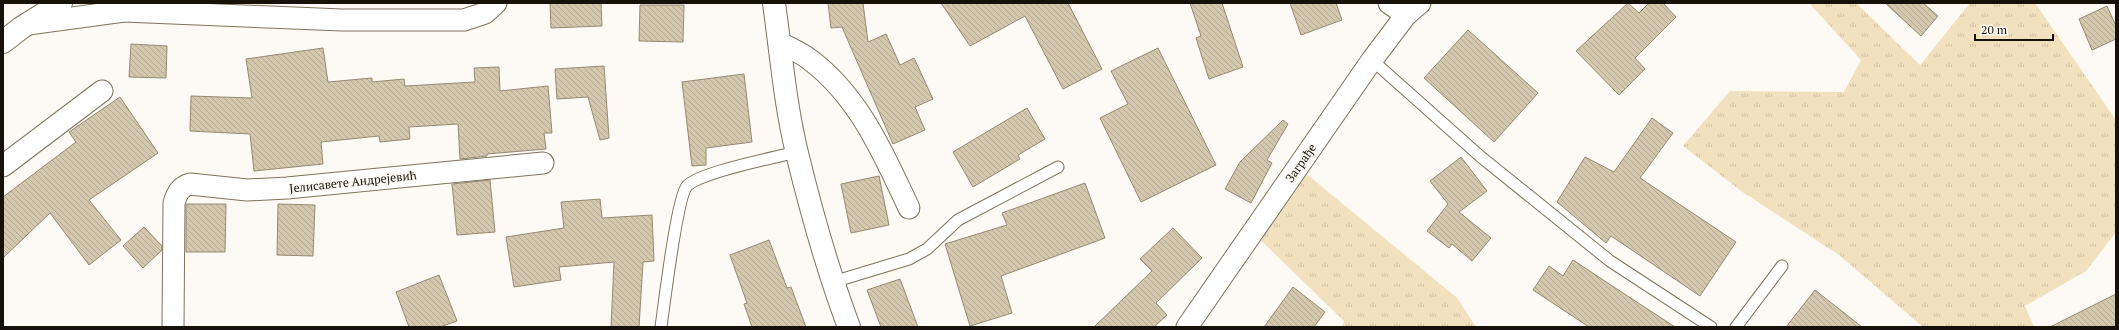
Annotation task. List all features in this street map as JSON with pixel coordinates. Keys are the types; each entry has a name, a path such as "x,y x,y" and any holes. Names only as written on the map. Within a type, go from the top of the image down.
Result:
{"main road":[{"path":"3,42 61,3"},
{"path":"774,3 796,152 833,282 849,327"}],"street":[{"path":"28,24 124,11 238,9 342,20 464,20 485,13 496,3"},
{"name":"Заграђе","path":"1187,327 1372,60 1405,7"},
{"path":"779,42 808,58 831,78 849,97 883,153 909,208"},
{"path":"3,166 102,91"},
{"name":"Јелисавете Андрејевић","path":"173,327 174,203 180,189 190,184 247,190 287,188 543,163"}],"lane":[{"path":"1372,60 1481,157 1610,261 1711,327"},
{"path":"661,327 680,207 686,187 702,177 796,152"},
{"path":"833,282 909,259 927,249 958,220 1058,167"},
{"path":"1736,327 1782,266"}],"green space":[{"path":"1809,3 1856,3 1920,65 1970,3 2035,3 2116,120 2116,232 2086,271 2025,306 2034,327 1923,327 1839,255 1741,191 1683,146 1730,91 1844,92 1861,60"},
{"path":"1298,167 1457,298 1476,327 1342,327 1344,321 1253,233"}],"building":[{"path":"550,3 601,3 602,26 551,28"},
{"path":"828,3 863,3 868,42 886,34 900,65 914,58 933,99 915,107 925,130 893,144 842,27 831,28"},
{"path":"941,3 1068,3 1102,69 1063,89 1025,16 970,46"},
{"path":"1190,3 1222,3 1243,67 1209,79 1196,38 1201,36"},
{"path":"1290,3 1336,3 1342,20 1301,35"},
{"path":"1628,3 1639,13 1649,3 1663,3 1676,17 1635,58 1645,69 1619,95 1576,51"},
{"path":"1885,3 1923,3 1938,16 1921,36"},
{"path":"640,5 684,5 683,42 639,41"},
{"path":"2107,6 2116,26 2116,39 2092,50 2079,19"},
{"path":"1468,30 1538,93 1494,142 1424,78"},
{"path":"131,44 167,46 166,78 129,77"},
{"path":"323,48 328,82 372,78 372,82 404,79 405,86 475,82 474,68 499,67 500,91 548,86 552,133 544,133 546,149 487,154 487,156 460,159 458,124 409,127 410,139 380,142 379,136 321,142 323,164 254,171 250,134 190,131 191,96 252,98 246,59"},
{"path":"1158,48 1216,165 1141,202 1100,118 1128,104 1111,71"},
{"path":"604,66 609,138 600,140 588,97 557,99 555,69"},
{"path":"744,74 752,142 706,148 706,165 692,166 682,82"},
{"path":"120,97 158,153 89,200 121,240 89,265 50,213 3,258 3,197 76,142 69,132"},
{"path":"1027,108 1045,139 1018,155 1020,159 973,187 953,152"},
{"path":"1652,118 1673,133 1640,178 1736,242 1700,296 1611,236 1606,243 1557,202 1585,157 1614,172"},
{"path":"1283,120 1288,124 1267,160 1272,163 1251,203 1225,189 1240,162"},
{"path":"1461,157 1487,191 1459,212 1491,238 1472,261 1452,244 1449,248 1427,231 1448,204 1430,181"},
{"path":"879,176 889,225 851,233 841,184"},
{"path":"490,180 495,232 457,235 452,184"},
{"path":"1085,183 1105,238 1001,276 1012,313 970,326 945,244 1007,225 1002,213"},
{"path":"600,199 602,218 652,215 654,261 643,262 639,327 611,327 614,262 559,267 561,280 514,287 506,237 564,228 561,202"},
{"path":"186,204 226,204 225,252 186,252"},
{"path":"278,204 315,205 313,256 277,255"},
{"path":"144,227 162,246 162,250 143,268 123,246"},
{"path":"1173,228 1202,258 1156,303 1167,315 1154,327 1094,327 1152,271 1140,259"},
{"path":"769,240 787,288 791,287 806,327 752,327 744,304 747,303 730,255"},
{"path":"1573,260 1675,327 1589,327 1533,290 1549,266 1563,276"},
{"path":"439,275 457,321 440,327 409,327 396,292"},
{"path":"900,279 918,327 881,327 867,290"},
{"path":"1293,287 1325,312 1314,327 1264,327"},
{"path":"1815,290 1862,327 1786,327"},
{"path":"2116,294 2116,327 2050,327"}]}
